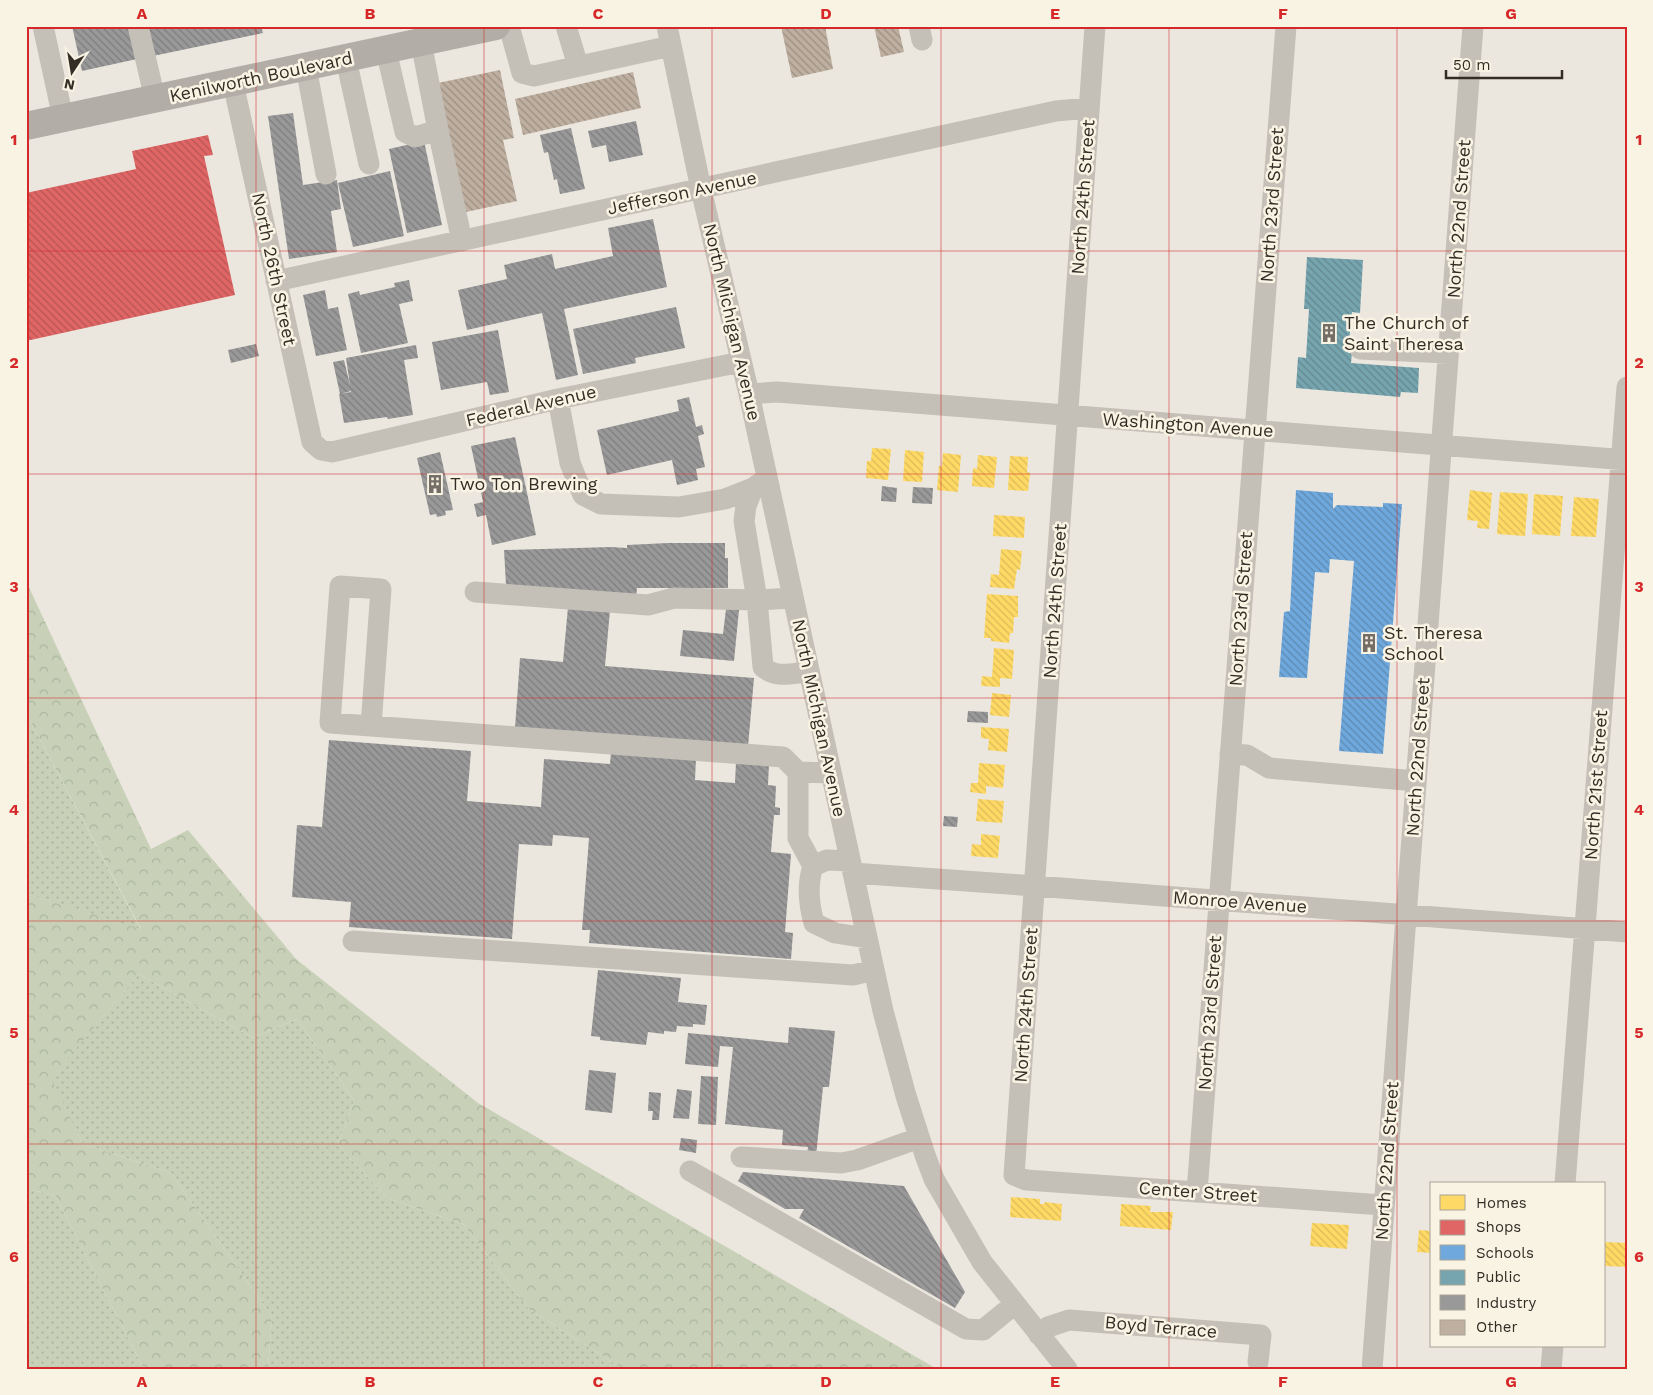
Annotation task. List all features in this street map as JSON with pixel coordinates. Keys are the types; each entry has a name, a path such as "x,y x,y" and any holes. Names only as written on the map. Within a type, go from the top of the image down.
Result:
{"main road":[{"name":"Kenilworth Boulevard","path":"26,126 306,68 496,26"}],"street":[{"path":"43,26 63,118"},
{"path":"138,26 155,99"},
{"path":"510,26 522,73 534,76 578,66 669,36"},
{"path":"566,26 578,66"},
{"name":"North 24th Street","path":"1014,1176 1095,26"},
{"name":"North 23rd Street","path":"1197,1192 1286,26"},
{"name":"North 22nd Street","path":"1372,1369 1473,26"},
{"name":"North Michigan Avenue","path":"669,36 701,189 749,394 760,483 793,598 883,1012 919,1138 934,1179 982,1262 1067,1369"},
{"path":"421,42 462,241"},
{"path":"386,50 405,132 415,137 438,130"},
{"path":"346,58 368,164"},
{"path":"306,68 326,174"},
{"name":"North 26th Street","path":"234,83 312,442 322,450"},
{"name":"Jefferson Avenue","path":"276,281 1056,111 1089,108"},
{"path":"1360,349 1448,353"},
{"name":"Federal Avenue","path":"322,450 332,452 558,399 741,362"},
{"name":"North 21st Street","path":"1565,1182 1624,460 1627,387"},
{"name":"Washington Avenue","path":"749,394 777,392 1624,460"},
{"path":"558,399 570,463 583,495 601,504 679,507 725,499 760,483"},
{"path":"760,483 746,506 744,521 757,600 763,667 770,673 778,675 809,672"},
{"path":"371,726 381,589 340,586 330,723 784,757 798,772 798,838 813,866 810,875 810,908 814,922 835,933 867,938"},
{"path":"475,592 648,605 674,598 757,600 793,598"},
{"path":"1230,754 1247,755 1269,768 1416,781"},
{"path":"798,772 830,773"},
{"name":"Monroe Avenue","path":"813,866 826,860 852,867 1035,886 1627,932"},
{"path":"353,941 853,975 874,970"},
{"path":"741,1157 840,1163 857,1160 919,1138"},
{"path":"690,1171 966,1329 983,1330 1015,1304"},
{"name":"Center Street","path":"1014,1176 1026,1180 1383,1205"},
{"name":"Boyd Terrace","path":"1039,1335 1048,1327 1057,1323 1075,1320 1261,1335 1258,1362"},
{"path":"1551,1369 1553,1348"}],"green space":[{"path":"26,581 151,849 188,830 296,959 478,1103 937,1369 623,1369 529,1309 463,1224 387,1198 338,1145 354,1100 297,1019 253,1038 139,974 51,1078 83,1144 171,1173 272,1317 268,1369 144,1369 55,1195 26,1189 26,894 141,929 26,713"},
{"path":"26,713 141,930 26,894"},
{"path":"139,974 253,1038 297,1019 354,1100 338,1145 387,1198 463,1224 529,1309 623,1369 268,1369 272,1317 171,1173 83,1144 50,1078"},
{"path":"26,1189 55,1195 144,1369 26,1369"}],"building: Homes":[{"path":"872,448 891,449 888,480 866,478 867,461 871,461"},
{"path":"905,450 924,452 922,482 903,481"},
{"path":"943,453 961,455 958,492 937,490 939,466 942,466"},
{"path":"978,455 997,457 994,488 972,486 973,468 977,469"},
{"path":"1010,456 1028,457 1027,472 1030,473 1028,491 1008,490"},
{"path":"1470,490 1492,493 1489,529 1477,528 1478,521 1467,520"},
{"path":"1500,492 1528,494 1525,536 1497,534"},
{"path":"1534,494 1563,496 1560,536 1532,534"},
{"path":"1574,497 1599,499 1596,537 1571,536"},
{"path":"994,515 1025,517 1024,538 993,536"},
{"path":"1001,549 1022,551 1020,570 1017,569 1014,589 990,587 991,574 999,575"},
{"path":"987,594 1018,596 1018,617 1014,617 1013,633 1010,633 1009,643 991,641 991,638 984,638"},
{"path":"994,648 1014,650 1012,679 1000,678 1000,687 981,686 982,676 992,677"},
{"path":"992,693 1011,695 1009,717 990,715"},
{"path":"981,727 1009,729 1007,752 988,750 989,739 981,738"},
{"path":"979,763 1005,765 1003,788 986,786 986,794 970,792 971,783 978,783"},
{"path":"978,799 1004,801 1002,823 976,821"},
{"path":"981,834 1000,836 998,858 971,856 972,844 981,845"},
{"path":"1011,1197 1040,1199 1040,1204 1045,1202 1062,1204 1061,1221 1010,1217"},
{"path":"1121,1204 1151,1206 1150,1212 1173,1212 1171,1230 1120,1226"},
{"path":"1312,1223 1349,1225 1347,1249 1310,1246"},
{"path":"1419,1230 1430,1231 1430,1253 1417,1252"},
{"path":"1606,1242 1627,1243 1627,1267 1606,1266"}],"building: Shops":[{"path":"208,135 213,155 204,156 235,295 26,341 26,193 136,169 132,151"}],"building: Schools":[{"name":"St. Theresa School","path":"1296,490 1333,493 1333,509 1337,505 1383,507 1383,503 1402,504 1383,754 1339,751 1354,561 1330,559 1329,573 1315,572 1307,678 1279,677 1284,612 1290,611"}],"building: Public":[{"name":"The Church of Saint Theresa","path":"1307,257 1363,260 1360,313 1352,312 1348,353 1352,353 1351,363 1419,368 1418,393 1401,392 1400,397 1296,388 1298,357 1306,358 1309,309 1304,309"}],"building: Industry":[{"path":"72,26 129,26 137,59 82,71"},
{"path":"146,26 261,26 263,33 153,56"},
{"path":"293,113 303,185 337,180 341,209 331,211 337,252 289,259 268,116"},
{"path":"636,121 643,155 609,162 606,145 592,148 588,131"},
{"path":"571,128 585,189 560,194 557,179 554,180 548,152 544,153 540,135"},
{"path":"424,141 442,225 407,233 389,149"},
{"path":"390,171 404,236 353,247 338,183"},
{"path":"653,219 667,287 564,309 578,375 556,380 542,313 467,330 458,290 507,279 504,265 552,254 555,269 613,256 608,228"},
{"path":"409,280 413,301 399,304 408,343 361,353 348,294 359,291 360,295 395,287 394,283"},
{"path":"325,290 328,309 338,307 347,350 316,356 303,295"},
{"path":"676,307 685,348 635,358 636,363 583,374 573,329"},
{"path":"498,330 509,392 490,395 487,382 441,390 432,342"},
{"path":"256,344 259,356 231,363 228,350"},
{"path":"416,345 418,358 404,360 413,415 344,423 333,362 344,360 350,385 346,358"},
{"path":"689,397 696,427 702,425 704,434 698,436 705,467 696,469 698,480 677,485 672,460 607,475 597,430 679,411 677,400"},
{"path":"515,437 536,535 492,545 486,515 477,517 474,504 483,502 471,446"},
{"name":"Two Ton Brewing","path":"440,452 453,510 445,511 446,515 437,517 436,514 430,515 417,458"},
{"path":"882,486 897,488 896,502 881,501"},
{"path":"913,487 933,488 932,504 912,503"},
{"path":"725,543 725,558 728,558 728,588 637,588 636,598 506,585 504,550 627,548 627,545"},
{"path":"568,607 610,610 605,666 754,678 748,747 515,728 520,658 563,662"},
{"path":"726,609 739,610 734,661 680,656 683,630 723,634"},
{"path":"968,711 988,712 988,723 967,722"},
{"path":"329,740 471,751 467,801 541,807 544,759 610,764 611,752 696,758 695,780 735,783 736,762 769,764 768,785 776,786 775,807 780,808 780,815 774,815 771,852 791,854 785,932 793,933 791,959 589,943 590,930 582,930 589,838 553,835 552,846 519,844 512,939 349,927 351,902 292,897 297,825 322,827"},
{"path":"944,816 958,817 957,827 943,826"},
{"path":"598,970 681,978 678,1002 707,1005 705,1025 693,1024 693,1027 677,1026 676,1032 664,1031 664,1034 648,1032 646,1045 600,1040 600,1037 591,1036"},
{"path":"789,1027 835,1031 829,1087 823,1087 816,1156 807,1155 808,1147 782,1145 783,1130 725,1124 733,1047 720,1046 718,1067 685,1064 688,1033 788,1043"},
{"path":"589,1070 616,1073 612,1113 585,1110"},
{"path":"701,1076 718,1077 716,1125 698,1124"},
{"path":"677,1089 692,1091 689,1119 673,1118"},
{"path":"649,1092 661,1093 659,1120 652,1120 653,1111 648,1111"},
{"path":"681,1138 697,1140 696,1153 679,1150"},
{"path":"743,1172 904,1186 965,1292 955,1308 799,1218 804,1209 785,1209 738,1181"}],"building: Other":[{"path":"781,26 825,26 833,69 792,78"},
{"path":"874,26 898,26 904,52 881,57"},
{"path":"500,70 514,138 503,140 517,201 466,212 438,83"},
{"path":"633,72 641,108 523,135 515,99"}],"place":[{"name":"The Church of Saint Theresa","path":"1329,333"},
{"name":"Two Ton Brewing","path":"435,484"},
{"name":"St. Theresa School","path":"1369,643"}]}
